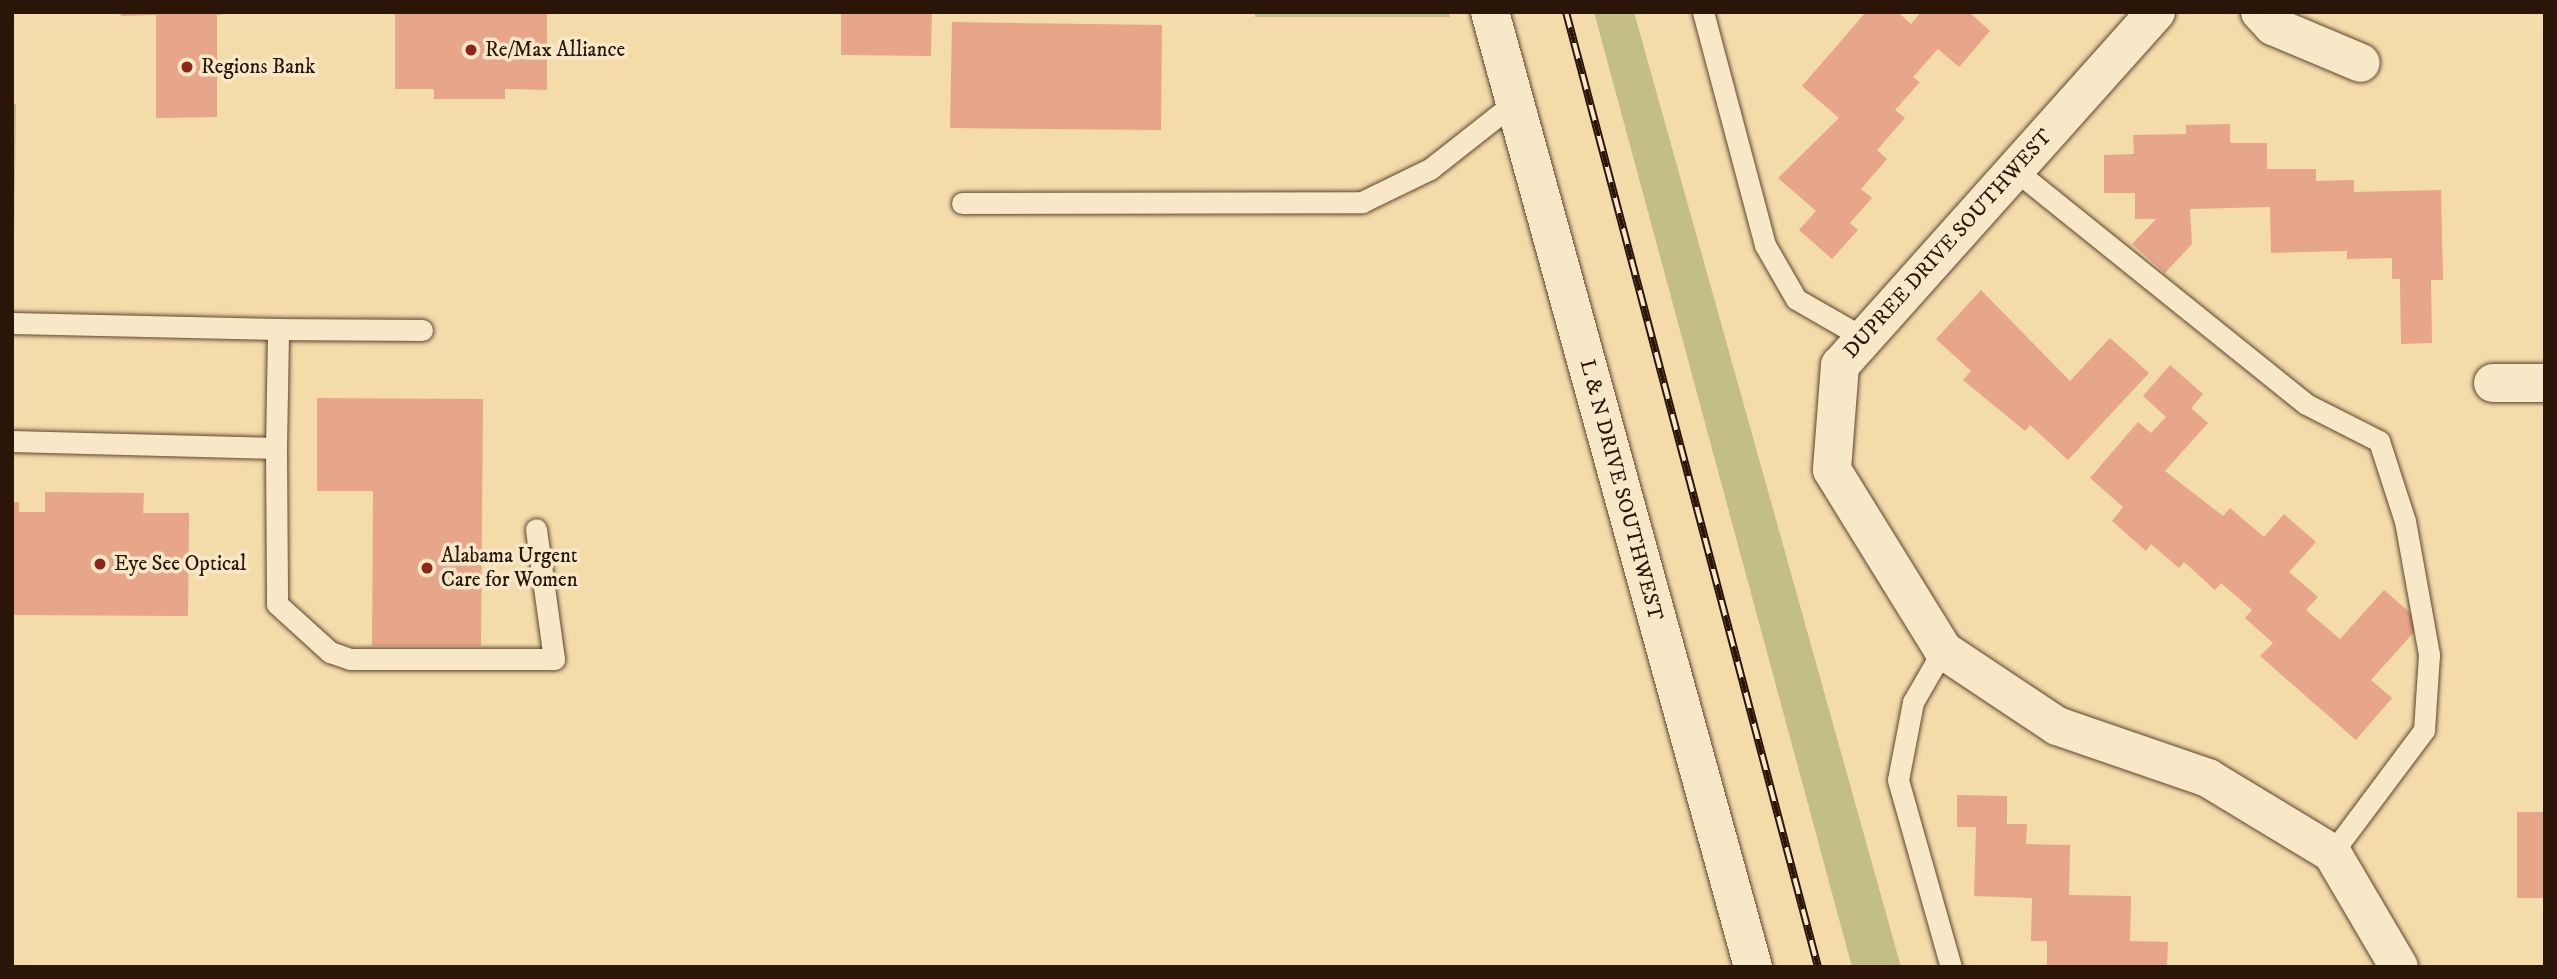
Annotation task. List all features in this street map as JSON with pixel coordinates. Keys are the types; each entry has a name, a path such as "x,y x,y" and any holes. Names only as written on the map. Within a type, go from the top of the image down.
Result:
{"street":[{"name":"L & N DRIVE SOUTHWEST","path":"1490,12 1753,967"},
{"name":"DUPREE DRIVE SOUTHWEST","path":"2156,12 1840,365 1832,470 1943,650 2057,726 2208,778 2332,853 2399,967"},
{"path":"2260,12 2273,26 2361,63"},
{"path":"2493,383 2545,383"}],"lane":[{"path":"1703,12 1765,245 1796,299 1864,338"},
{"path":"962,203 1362,202 1430,169 1514,103"},
{"path":"2015,170 2306,404 2379,441 2405,521 2429,655 2424,730 2332,853"},
{"path":"12,323 422,330"},
{"path":"278,329 277,604 330,652 350,659 554,659 536,529"},
{"path":"12,441 276,448"},
{"path":"1943,650 1913,702 1898,780 1951,967"}],"shaded area":[{"path":"1255,12 1448,12 1450,17 1255,17"},
{"path":"1594,12 1634,12 1901,967 1852,967"},
{"path":"12,104 16,104 14,242 12,242"}],"building":[{"name":"Regions Bank","path":"120,12 243,12 217,15 217,117 156,118 156,15 121,16"},
{"name":"Re/Max Alliance","path":"395,12 547,12 547,90 505,89 505,99 434,99 434,89 395,89"},
{"path":"841,12 932,12 931,56 841,55"},
{"path":"1866,12 1898,12 1911,24 1921,12 1969,12 1990,31 1959,67 1938,49 1913,77 1920,82 1895,110 1905,118 1877,150 1887,159 1861,189 1872,198 1850,223 1858,230 1832,259 1799,230 1816,211 1778,178 1839,118 1802,86"},
{"path":"952,22 1162,25 1161,130 950,128"},
{"path":"2230,124 2230,143 2267,143 2267,169 2316,169 2316,181 2354,180 2354,192 2441,190 2443,280 2431,280 2432,343 2401,344 2400,279 2392,279 2392,258 2347,259 2347,251 2271,253 2270,207 2190,209 2192,244 2165,273 2132,244 2156,219 2135,219 2135,193 2104,193 2104,155 2134,154 2133,135 2186,134 2186,125"},
{"path":"1981,290 2070,381 2110,338 2149,373 2068,460 2030,425 2025,431 1963,380 1971,371 1936,339"},
{"path":"2170,365 2203,394 2191,408 2208,423 2165,471 2223,516 2230,508 2264,537 2284,514 2316,542 2289,572 2318,597 2306,610 2340,639 2384,590 2422,623 2371,680 2392,698 2356,740 2260,656 2273,643 2245,618 2252,610 2221,583 2215,590 2184,562 2179,568 2151,544 2146,551 2112,521 2123,507 2090,478 2138,422 2151,433 2166,417 2143,396"},
{"name":"Alabama Urgent Care for Women","path":"317,398 483,399 481,646 372,646 373,491 317,491"},
{"name":"Eye See Optical","path":"45,492 144,493 143,513 189,513 188,616 12,615 12,502 19,502 19,512 45,512"},
{"path":"1957,795 2007,796 2007,824 2027,824 2026,844 2070,845 2069,895 2131,896 2130,941 2168,942 2167,967 2047,967 2047,941 2031,941 2032,898 1974,896 1976,827 1957,827"},
{"path":"2517,812 2545,812 2545,898 2517,898"}],"railway":[{"path":"1566,12 1818,967"}],"place":[{"name":"Re/Max Alliance","path":"471,50"},
{"name":"Regions Bank","path":"187,67"},
{"name":"Eye See Optical","path":"100,564"},
{"name":"Alabama Urgent Care for Women","path":"427,568"}]}
